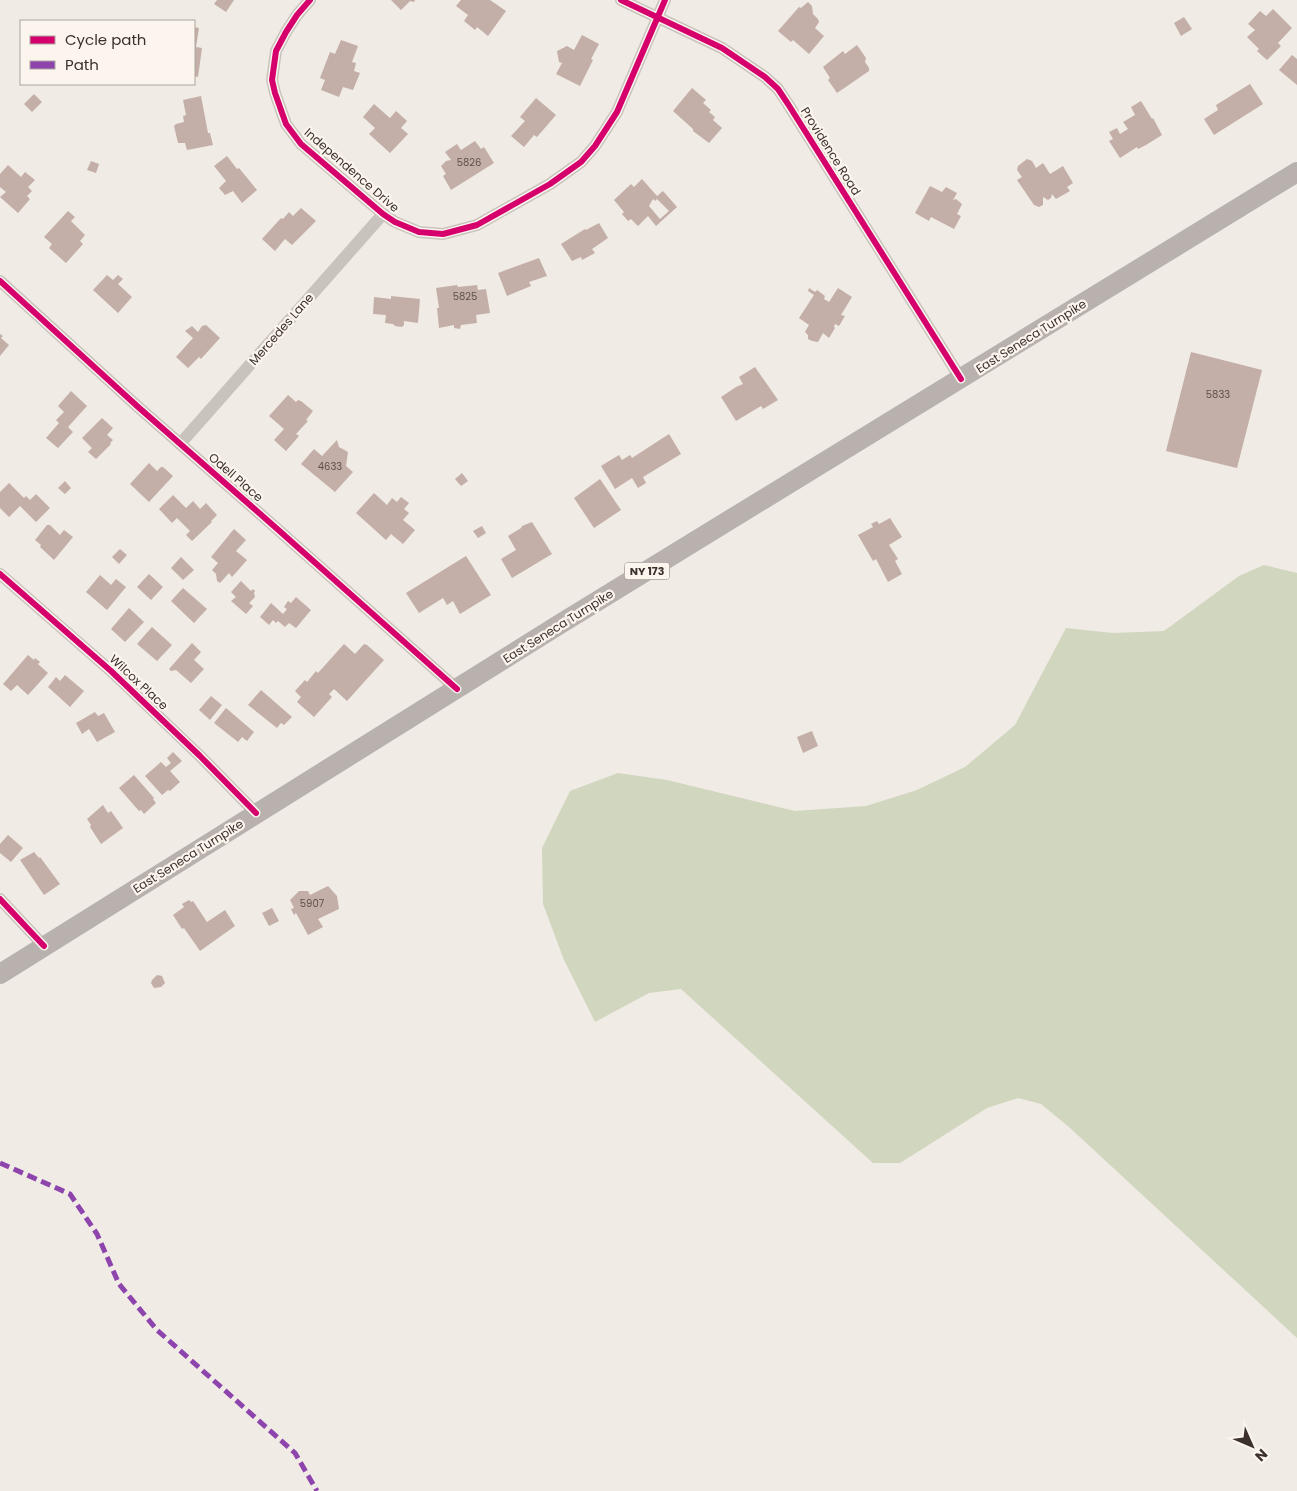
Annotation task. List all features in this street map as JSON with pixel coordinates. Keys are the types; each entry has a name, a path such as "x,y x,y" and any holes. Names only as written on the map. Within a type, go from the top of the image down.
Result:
{"main road":[{"name":"East Seneca Turnpike","path":"0,974 560,624 1297,172"}],"street":[{"name":"Independence Drive","path":"310,0 290,26 276,51 272,80 286,124 301,144 383,214 395,222 419,232 442,234 478,225 550,184 581,162 595,146 617,112 666,0"},
{"name":"Providence Road","path":"621,0 722,48 765,77 778,89 961,379"},
{"name":"Mercedes Lane","path":"180,444 383,214"},
{"name":"Odell Place","path":"0,281 137,406 458,689"},
{"name":"Wilcox Place","path":"0,574 111,671 200,756 256,813"},
{"path":"0,899 44,946"}],"green space":[{"path":"1264,565 1297,573 1297,1338 1069,1127 1041,1104 1018,1098 987,1108 900,1163 873,1163 681,989 649,993 595,1022 564,960 543,904 542,848 570,791 618,773 667,780 795,811 866,806 917,790 965,767 1015,725 1066,628 1113,633 1164,631 1239,576"}],"building":[{"path":"217,0 234,0 226,12 214,4"},
{"path":"391,0 415,0 414,2 410,1 401,10"},
{"path":"461,0 490,0 506,11 488,36 477,27 475,30 464,21 468,15 456,6"},
{"path":"808,2 812,6 813,14 819,22 815,28 824,36 809,54 793,40 791,42 778,31 799,7 801,8"},
{"path":"1273,9 1292,28 1278,43 1281,46 1267,60 1257,51 1259,49 1247,37 1255,30 1248,24 1260,11 1266,16"},
{"path":"1184,17 1192,29 1181,36 1174,23"},
{"path":"195,27 199,28 196,47 202,48 198,77 195,76"},
{"path":"582,35 599,44 580,86 556,74 562,63 559,62 557,51 567,46 574,50"},
{"path":"341,40 358,46 352,62 356,63 354,71 360,73 353,90 343,87 339,97 321,90 325,80 320,78 330,52 335,54"},
{"path":"857,45 866,58 865,62 869,71 837,93 828,80 830,78 823,67 843,51 845,54"},
{"path":"1292,55 1297,59 1297,85 1279,70"},
{"path":"1250,84 1263,104 1214,135 1204,119 1218,110 1216,105"},
{"path":"692,88 706,100 703,103 711,110 709,112 715,117 713,120 722,128 709,143 693,131 673,111"},
{"path":"34,94 42,102 32,112 24,104"},
{"path":"201,96 208,133 210,133 213,145 187,150 185,143 178,143 174,126 184,122 183,116 186,115 183,100"},
{"path":"536,98 556,115 537,137 534,135 524,147 511,136 525,121 520,117"},
{"path":"1141,101 1162,135 1120,158 1109,141 1113,139 1109,132 1117,128 1120,134 1128,129 1123,122 1135,115 1131,107"},
{"path":"374,104 390,118 396,111 407,121 401,128 408,134 390,153 369,134 375,128 363,117"},
{"path":"475,141 481,149 484,147 494,163 451,190 443,176 446,174 441,166 446,161 451,160 445,152 457,144 461,150"},
{"path":"227,156 257,190 242,203 233,191 225,195 219,188 226,181 214,166"},
{"path":"1027,159 1032,161 1036,168 1043,163 1050,174 1063,166 1073,183 1067,187 1070,191 1056,199 1052,194 1048,200 1043,197 1043,205 1039,207 1034,205 1017,180 1022,177 1017,170 1018,166"},
{"path":"91,161 99,164 96,173 87,170"},
{"path":"8,165 21,177 25,172 35,180 28,187 32,191 27,196 30,199 18,213 0,197 6,192 0,187 0,174"},
{"path":"642,179 657,196 663,191 677,207 656,226 648,216 638,226 631,219 628,221 622,214 624,212 614,200 631,184 634,187","holes":["653,199 655,201 657,199 669,211 660,219 649,206"]},
{"path":"930,186 942,192 946,187 957,193 953,200 956,199 962,204 957,214 961,216 954,229 931,217 929,221 915,213"},
{"path":"301,208 316,221 292,245 285,239 275,251 262,239 281,218 283,219 289,212 293,216"},
{"path":"68,211 75,217 71,221 85,235 80,241 83,244 66,263 49,248 52,244 44,237"},
{"path":"599,223 608,238 592,249 595,253 582,260 581,257 572,261 561,244 585,229"},
{"path":"539,258 547,276 529,282 531,286 507,296 498,273"},
{"path":"107,275 113,280 118,275 123,279 118,284 132,297 118,313 93,290"},
{"path":"457,285 458,287 477,285 478,290 486,289 490,313 476,315 477,323 461,325 460,329 454,328 454,325 439,328 436,288"},
{"path":"809,288 815,292 817,290 829,302 838,288 852,297 841,315 845,316 839,326 835,324 835,328 829,338 823,333 818,342 808,339 808,335 805,332 809,325 799,318 814,295 808,291"},
{"path":"391,296 420,299 418,323 404,321 402,327 395,326 385,323 386,315 373,314 374,297 391,299"},
{"path":"206,325 220,338 201,359 199,357 188,368 176,357 193,338 185,331 192,326 198,332 202,326"},
{"path":"0,334 3,336 1,338 9,345 0,356"},
{"path":"1191,352 1262,370 1237,468 1166,451"},
{"path":"755,367 778,400 763,409 761,406 736,421 721,397 743,384 739,377"},
{"path":"71,391 87,406 68,427 73,432 58,448 46,438 59,423 56,420 64,412 58,406"},
{"path":"288,395 296,402 298,400 301,401 313,411 306,420 308,421 296,434 299,436 286,451 274,440 284,429 269,416"},
{"path":"102,418 113,428 107,435 113,440 96,459 88,452 92,448 82,438"},
{"path":"669,434 681,454 643,477 646,483 638,488 632,478 615,489 601,466 619,455 622,460 630,455 632,458"},
{"path":"337,440 339,447 348,452 346,466 353,472 335,492 301,464 314,449 322,456"},
{"path":"149,463 157,471 163,467 173,476 149,502 130,484"},
{"path":"462,473 468,481 461,486 455,479"},
{"path":"600,479 621,510 594,528 574,498"},
{"path":"65,481 71,488 65,494 58,488"},
{"path":"9,483 24,498 26,496 30,500 36,494 50,508 36,522 20,506 9,517 0,508 0,492"},
{"path":"374,493 387,505 392,498 397,502 401,497 409,503 404,509 409,513 403,520 415,530 403,544 391,534 386,540 356,513"},
{"path":"173,495 186,508 193,501 200,509 206,503 217,515 192,541 186,535 190,531 177,518 172,523 159,509"},
{"path":"890,518 902,537 889,545 898,559 895,561 902,574 888,582 876,559 873,561 858,535 873,527 871,524 877,521 879,524"},
{"path":"532,522 552,554 512,578 501,559 516,550 508,536 522,526"},
{"path":"47,525 50,525 60,535 64,530 73,537 54,560 35,540"},
{"path":"482,526 486,533 478,538 473,531"},
{"path":"234,529 246,540 236,551 247,560 232,577 229,573 220,583 217,581 216,574 212,570 218,563 211,557"},
{"path":"120,549 127,555 119,564 112,557"},
{"path":"466,556 491,595 460,614 453,601 447,605 443,598 419,613 406,593"},
{"path":"181,557 194,570 183,580 171,568"},
{"path":"149,574 163,587 151,600 137,587"},
{"path":"100,575 111,585 116,579 126,587 107,610 86,592"},
{"path":"241,581 251,591 253,589 255,591 255,597 249,603 253,606 246,614 231,601 236,597 231,592"},
{"path":"183,588 207,609 194,623 171,601"},
{"path":"296,597 311,610 296,628 289,623 285,627 278,621 276,623 273,620 269,625 260,617 271,603 283,614 287,609 284,607 288,601 291,603"},
{"path":"129,608 144,622 125,642 111,629"},
{"path":"152,627 172,645 157,661 137,644"},
{"path":"192,643 201,652 194,660 204,669 191,683 176,670 171,671 169,669"},
{"path":"344,644 355,654 364,644 367,645 384,660 347,701 334,689 329,694 332,697 314,717 297,702 301,697 295,691 305,680 307,682 316,671 318,673"},
{"path":"28,655 40,662 38,664 48,673 28,695 17,685 11,691 3,684"},
{"path":"65,675 84,691 70,707 48,687 56,677 60,681"},
{"path":"261,690 292,717 284,725 281,723 277,728 248,705"},
{"path":"211,696 222,705 210,720 199,710"},
{"path":"226,708 254,732 247,741 242,737 238,742 214,723"},
{"path":"95,712 98,716 104,713 115,732 97,742 89,729 82,734 76,723"},
{"path":"812,731 818,746 803,753 797,737"},
{"path":"173,752 182,761 170,771 180,782 162,795 145,776 161,762 166,767 171,763 167,758"},
{"path":"134,775 154,798 156,803 144,814 141,810 139,811 119,788"},
{"path":"103,805 108,813 111,811 123,828 101,844 87,819"},
{"path":"8,835 23,848 11,862 0,853 0,844"},
{"path":"34,852 40,857 60,884 44,895 20,860"},
{"path":"328,886 337,896 339,909 318,919 323,927 308,935 296,913 294,915 291,909 294,908 290,900 299,891 308,891 310,895"},
{"path":"189,900 193,901 207,922 225,910 235,926 200,951 173,915 184,907 182,904"},
{"path":"272,908 279,921 269,926 262,913"},
{"path":"157,975 162,976 165,983 161,987 154,988 151,983"}],"marked path":[{"path":"0,1163 70,1194 97,1234 119,1284 157,1330 295,1453 317,1491"}],"cycle path":[{"path":"310,0 297,15 276,51 272,80 286,124 301,144 383,214 395,222 419,232 443,234 477,225 550,184 581,162 595,146 617,112 665,0"},
{"path":"621,0 722,48 765,77 778,89 961,379"},
{"path":"0,281 137,406 457,689"},
{"path":"0,574 111,671 200,756 256,813"},
{"path":"0,899 44,946"}]}
